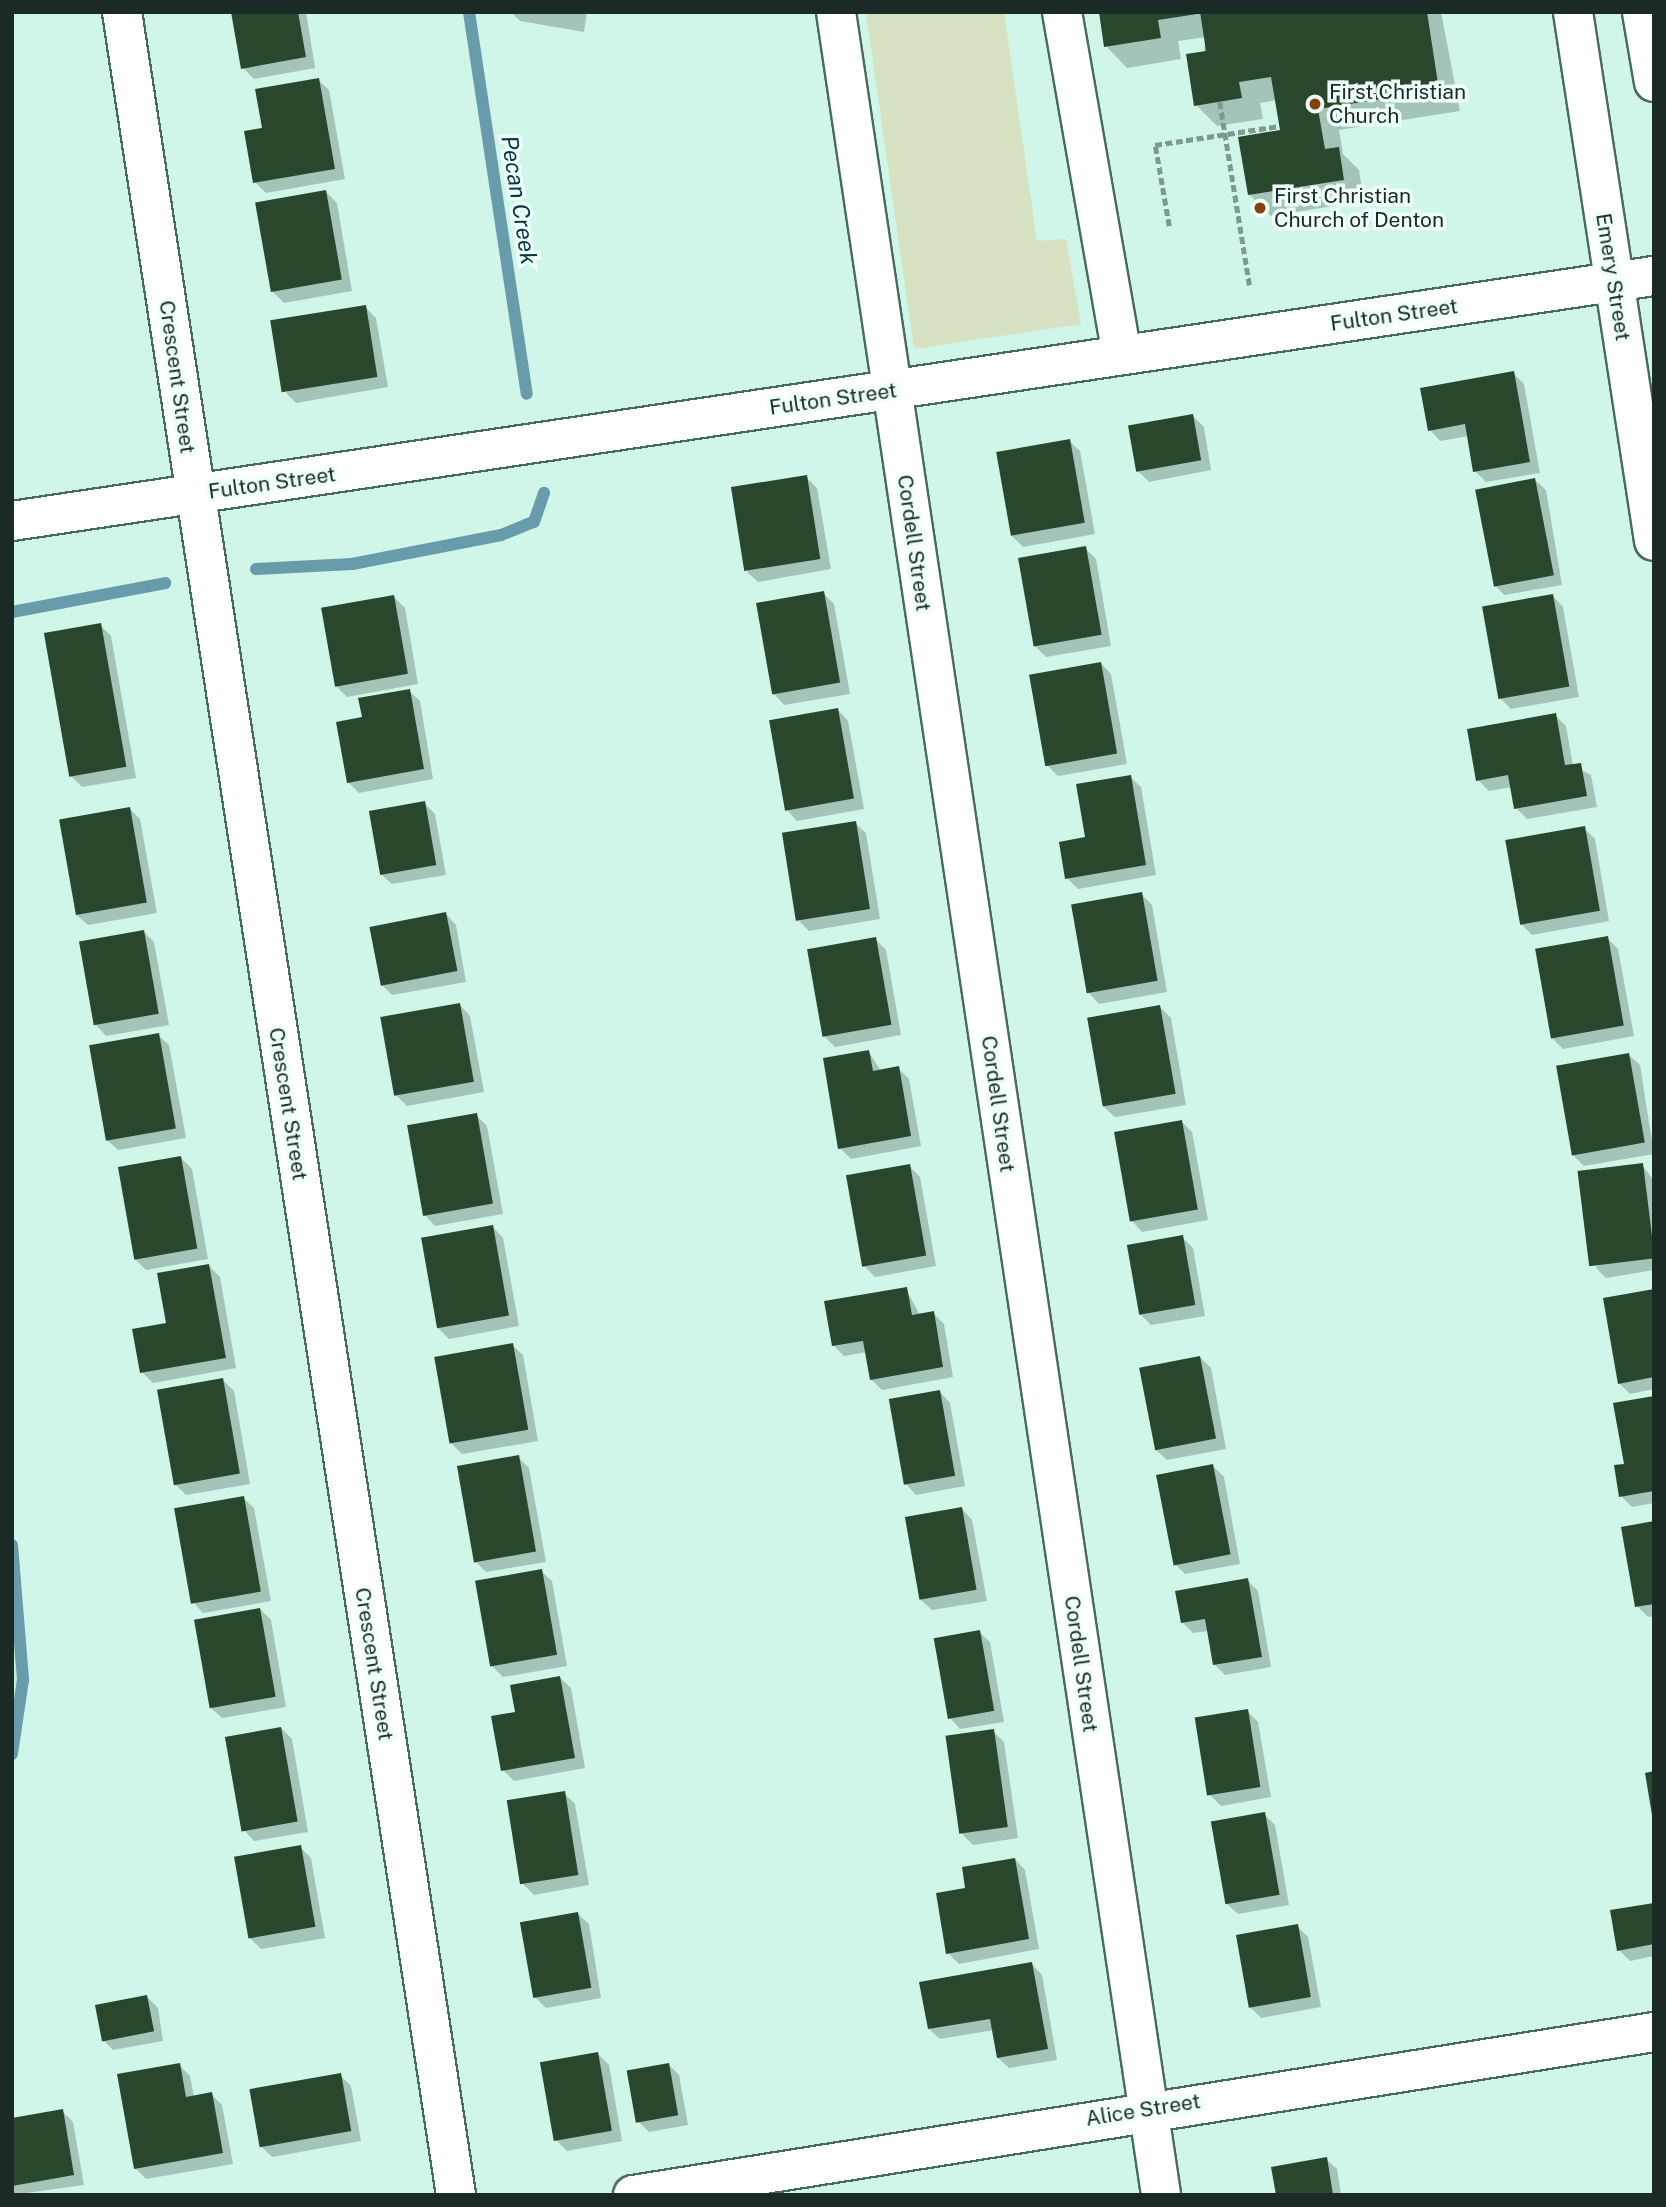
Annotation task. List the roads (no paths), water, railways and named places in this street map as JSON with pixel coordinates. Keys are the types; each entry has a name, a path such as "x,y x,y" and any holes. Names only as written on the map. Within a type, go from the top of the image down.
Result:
{"street":[{"name":"Crescent Street","path":"122,12 456,2195"},
{"name":"Cordell Street","path":"836,12 1161,2195"},
{"path":"1062,12 1122,355"},
{"name":"Emery Street","path":"1573,12 1654,541"},
{"path":"1642,12 1654,82"},
{"name":"Fulton Street","path":"12,521 1654,276"},
{"name":"Alice Street","path":"633,2195 1147,2108 1654,2032"}],"waterway":[{"name":"Pecan Creek","path":"469,12 527,394"},
{"name":"Pecan Creek","path":"256,569 352,564 501,535 534,522 544,493"},
{"name":"Pecan Creek","path":"12,612 165,583"},
{"name":"Pecan Creek","path":"12,1545 23,1680 12,1754"}],"place":[{"name":"First Christian Church","path":"1315,104"},
{"name":"First Christian Church of Denton","path":"1260,208"}]}
